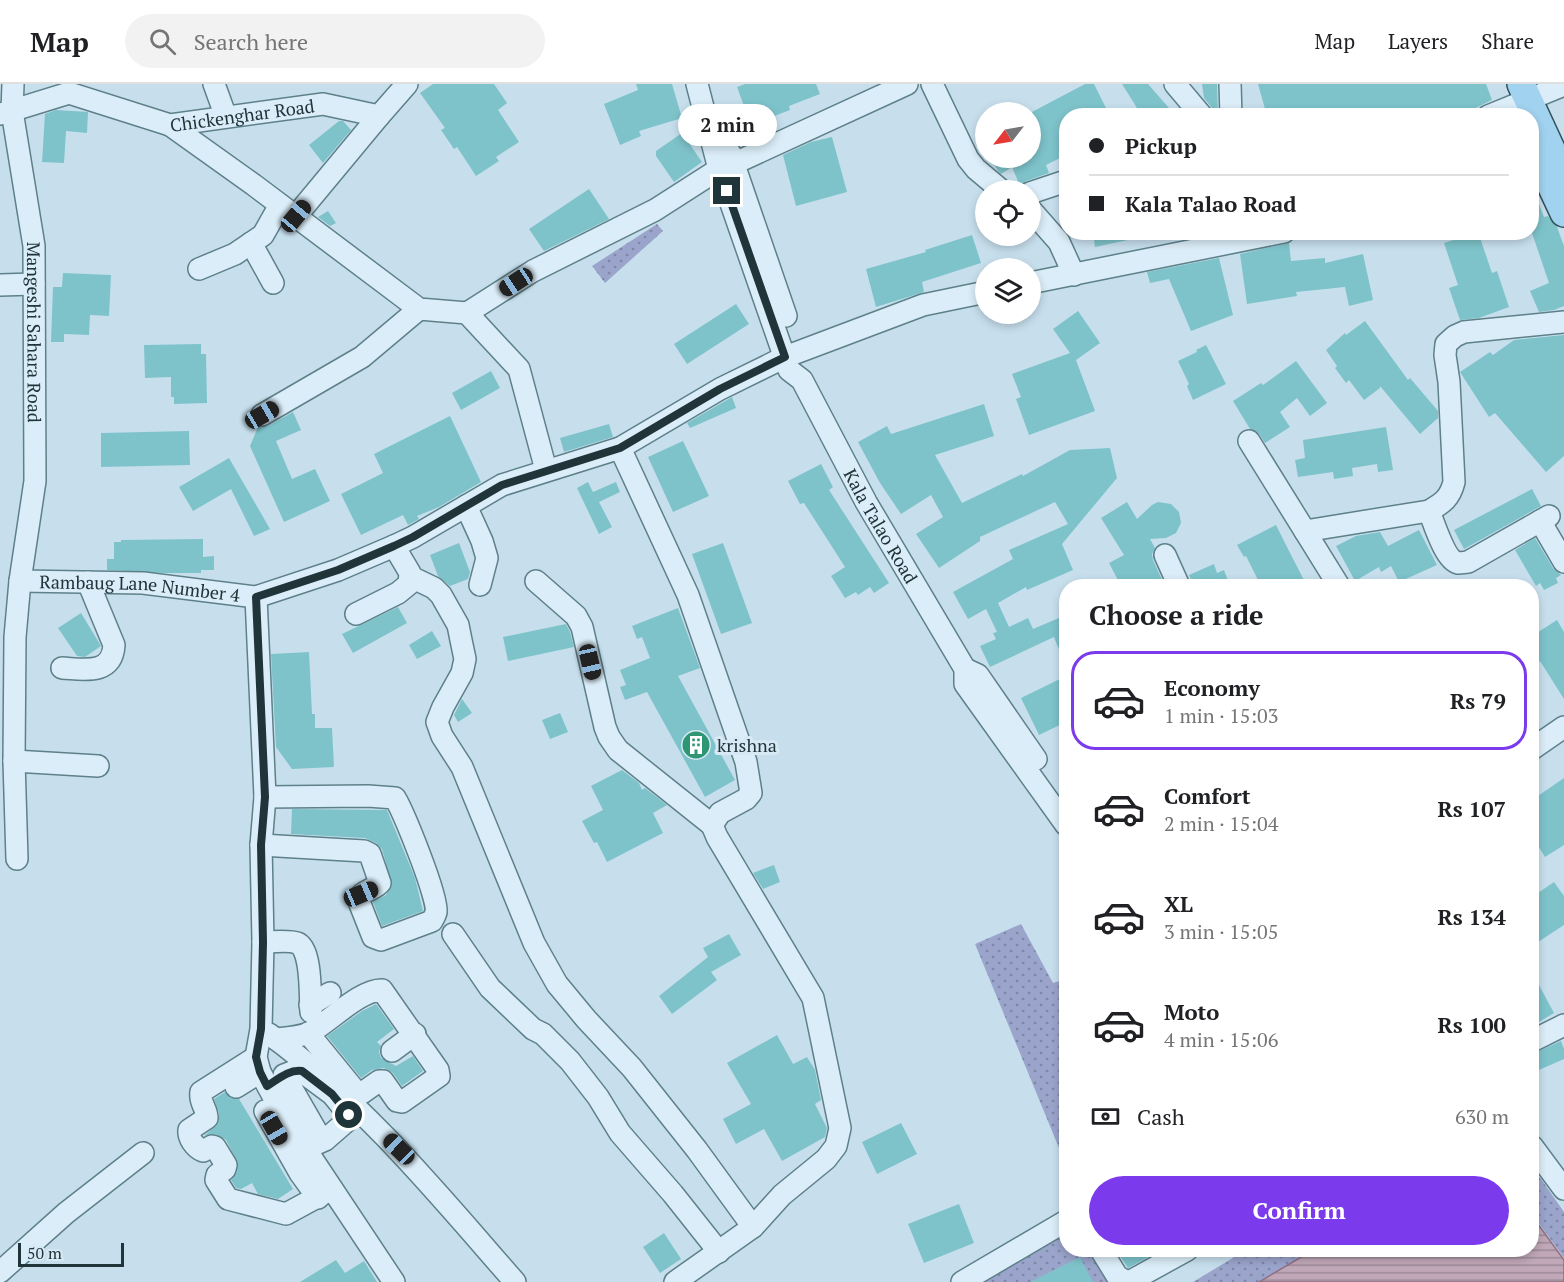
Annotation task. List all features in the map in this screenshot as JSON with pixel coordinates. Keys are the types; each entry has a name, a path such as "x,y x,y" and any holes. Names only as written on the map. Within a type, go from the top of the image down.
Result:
{"main road":[{"path":"1539,136 1564,177"},
{"path":"1539,159 1564,213"}],"street":[{"name":"Mangeshi Sahara Road","path":"14,84 6,113 34,246 35,481 8,649 15,761 17,859"},
{"path":"214,84 226,117"},
{"path":"200,269 235,254 263,235 379,116 407,84"},
{"name":"Kala Talao Road","path":"697,84 791,355 802,367 802,380 866,502 965,669 965,684 1059,815"},
{"name":"Kala Talao Road","path":"709,84 726,166"},
{"path":"170,125 419,309 467,313 532,271 655,210 726,166 907,84"},
{"path":"932,84 968,159 989,180"},
{"path":"1175,84 1195,108"},
{"path":"1230,84 1231,108"},
{"path":"1500,108 1516,98 1564,85"},
{"name":"Chickenghar Road","path":"6,113 69,93 170,125 323,104 379,116"},
{"path":"1041,189 1059,183"},
{"path":"1041,222 1059,242 1074,275"},
{"path":"1041,281 1228,240"},
{"path":"251,243 273,284"},
{"path":"0,285 34,284"},
{"name":"Rambaug Lane Number 4","path":"20,581 143,583 256,597 338,570 394,546 502,485 620,448 720,389 791,355 923,305 975,294"},
{"path":"262,415 362,357 419,309"},
{"path":"467,313 519,369 546,470"},
{"path":"1305,531 1429,511 1443,503 1451,495 1454,482 1446,344 1464,332 1564,322"},
{"path":"1250,441 1335,579"},
{"path":"620,448 688,595 746,762 751,793 746,799 720,813 712,825"},
{"path":"466,506 487,558 480,585"},
{"path":"1429,511 1445,551 1452,560 1458,563 1468,562 1544,518 1564,562"},
{"path":"356,614 398,593 409,584 410,573 394,546"},
{"path":"1165,555 1176,579"},
{"path":"411,577 434,588 452,612 458,625 465,659 462,673 437,722 442,736 462,767 534,943 557,984 632,1068 697,1149 753,1227"},
{"path":"536,581 576,616 582,627 605,727 618,750 712,825 813,998 840,1128 836,1146 826,1159 782,1195 753,1227 675,1282"},
{"path":"62,668 94,670 109,662 114,653 114,645 88,582"},
{"path":"256,597 265,797 261,845 263,942 269,1034 257,1074 255,1092 302,1167 394,1282"},
{"name":"Kala Talao Road","path":"965,669 978,675 1059,792"},
{"path":"1539,744 1564,727"},
{"path":"15,761 98,766"},
{"path":"261,845 364,851 370,854 380,883 361,894 358,899 373,937 381,940 432,921 436,913 433,894 403,812 395,798 265,797"},
{"path":"453,934 490,988 570,1061 598,1097 621,1133 718,1252"},
{"path":"263,942 297,943 303,947 308,963 310,1009 330,993"},
{"path":"269,1034 308,1033 334,1014 377,990 382,990 415,1034 438,1070 439,1076 402,1102 397,1101 383,1081 379,1081 362,1093 357,1093 308,1033"},
{"path":"1539,1038 1564,1025"},
{"path":"269,1034 336,1088 399,1149 515,1282"},
{"path":"392,1051 415,1034"},
{"path":"302,1167 316,1144 325,1140 348,1120 349,1115 332,1094 302,1071 257,1074 201,1092 200,1100 207,1112 207,1118 189,1130 189,1135 198,1149 203,1151 212,1146 215,1147 226,1165 225,1169 217,1175 216,1180 228,1199 286,1214 325,1193"},
{"path":"257,1074 325,1140"},
{"path":"0,1272 66,1213 143,1153"},
{"path":"1539,1155 1564,1188"},
{"path":"962,1282 1059,1225"},
{"path":"1105,1257 1117,1276 1128,1282 1174,1257"}],"shaded area":[{"path":"657,224 663,231 605,283 592,266"},
{"path":"1021,924 1053,983 1059,981 1059,1148 975,944"},
{"path":"1539,1177 1564,1212 1564,1258 1539,1224"},
{"path":"1539,1226 1564,1260 1564,1282 1259,1282 1301,1257 1539,1257"},
{"path":"1059,1237 1059,1257 1100,1257 1113,1282 982,1282"},
{"path":"1234,1257 1305,1257 1262,1282 1193,1282"}],"building":[{"path":"433,84 494,84 507,103 498,110 519,142 496,157 499,161 476,176 457,147 454,149 441,130 445,128 420,93"},
{"path":"636,84 672,84 682,118 639,131 641,136 620,145 604,104 638,90"},
{"path":"745,84 816,84 820,94 789,106 790,110 751,125 737,87"},
{"path":"1085,84 1094,84 1106,108 1059,108 1059,158 1046,165 1049,173 1029,180 1017,180 1012,168 1041,168 1041,107"},
{"path":"1122,84 1148,84 1169,108 1137,108"},
{"path":"1202,84 1217,84 1218,108 1212,108 1204,98"},
{"path":"1258,84 1486,84 1492,100 1476,108 1265,108"},
{"path":"56,110 88,112 87,133 66,131 64,163 42,162 45,114"},
{"path":"339,121 343,121 351,130 323,163 309,145"},
{"path":"682,133 702,162 674,182 656,156 656,151"},
{"path":"832,137 847,192 796,206 783,155 811,142"},
{"path":"996,168 1010,168 1001,174"},
{"path":"589,189 609,219 544,251 529,229"},
{"path":"1539,204 1544,217 1548,216 1557,227 1564,246 1564,306 1539,312 1530,291 1549,283 1534,240 1539,240"},
{"path":"328,211 336,223 330,226 318,217"},
{"path":"972,235 979,258 975,258 975,265 922,282 924,292 876,307 866,269 926,252 925,250"},
{"path":"1094,240 1128,240 1095,247"},
{"path":"1453,240 1481,240 1492,273 1497,271 1509,307 1479,318 1460,320 1449,288 1458,285 1444,243"},
{"path":"1289,243 1291,261 1325,258 1325,263 1363,254 1373,300 1349,306 1345,287 1296,292 1297,296 1247,304 1240,254"},
{"path":"1219,258 1233,315 1191,331 1169,279 1150,283 1147,272"},
{"path":"63,273 111,275 109,316 90,315 89,335 64,334 64,342 51,342 53,287 62,287"},
{"path":"736,304 749,324 687,364 674,344"},
{"path":"1078,311 1100,343 1076,360 1095,411 1029,435 1016,399 1021,397 1012,374 1070,353 1053,329"},
{"path":"1365,321 1408,380 1410,378 1438,411 1438,418 1420,434 1380,386 1364,400 1349,380 1346,383 1326,350 1345,333 1346,335"},
{"path":"1564,335 1564,456 1546,472 1495,413 1489,417 1460,372 1490,352 1493,355 1514,340"},
{"path":"201,344 201,354 206,354 207,403 174,404 174,397 171,397 171,377 145,378 144,345"},
{"path":"1206,345 1226,384 1193,400 1187,386 1189,384 1178,361"},
{"path":"1296,361 1327,403 1310,416 1297,398 1280,412 1290,427 1265,443 1259,434 1250,429 1233,401 1261,383 1263,385"},
{"path":"491,371 500,388 461,410 452,393"},
{"path":"732,397 736,408 690,428 687,423"},
{"path":"984,404 994,436 935,455 962,503 1022,474 1023,476 1070,450 1110,448 1117,478 1062,544 1073,570 1027,590 1026,587 998,603 1009,627 1028,618 1033,629 1059,618 1059,650 1054,637 990,667 980,646 996,639 993,633 997,632 986,609 968,619 953,592 1013,559 1009,550 1068,524 1055,502 980,537 980,541 939,568 916,534 943,517 931,495 901,514 880,483 858,442 887,426 891,434"},
{"path":"293,412 301,430 276,441 292,479 315,469 330,501 284,522 250,446 258,427 268,426"},
{"path":"450,416 481,482 439,507 417,516 419,519 408,525 403,515 361,535 341,494 383,473 374,454"},
{"path":"609,424 613,437 564,452 560,438"},
{"path":"1386,427 1393,470 1378,472 1377,464 1352,468 1353,476 1334,479 1333,472 1298,477 1295,460 1305,458 1303,440"},
{"path":"189,431 190,465 101,467 101,433"},
{"path":"683,441 709,496 673,512 648,457"},
{"path":"229,458 270,529 254,536 231,489 193,511 179,487"},
{"path":"821,464 833,487 829,490 889,583 874,593 870,587 858,595 856,592 845,598 831,576 845,567 804,503 800,504 788,481"},
{"path":"588,482 593,492 616,482 620,492 599,502 612,527 599,534 577,488"},
{"path":"1532,489 1541,506 1464,549 1454,530"},
{"path":"1127,502 1137,519 1158,502 1171,504 1179,512 1181,523 1176,533 1166,538 1150,539 1155,548 1152,554 1153,560 1162,579 1117,579 1109,563 1124,555 1101,518"},
{"path":"1276,525 1303,579 1258,579 1246,556 1244,557 1237,545"},
{"path":"1419,530 1437,565 1406,579 1398,579 1391,566 1381,572 1379,567 1358,579 1354,579 1336,546 1356,536 1380,532 1388,546"},
{"path":"1535,538 1553,568 1561,575 1556,578 1558,583 1544,590 1539,584 1539,579 1532,579 1515,550"},
{"path":"203,539 203,557 214,556 214,570 201,570 201,573 164,573 107,570 107,559 114,559 114,542"},
{"path":"459,543 470,572 468,579 450,586 438,576 430,555"},
{"path":"723,543 752,623 721,634 692,554"},
{"path":"1214,564 1217,573 1224,570 1227,579 1191,579 1189,575"},
{"path":"398,607 407,623 353,653 342,634"},
{"path":"678,608 700,668 678,676 735,780 705,797 647,692 625,700 620,687 626,685 620,670 650,658 642,637 637,639 632,626"},
{"path":"81,613 101,646 85,657 77,656 58,628"},
{"path":"1557,620 1564,632 1564,699 1539,662 1539,632"},
{"path":"566,624 574,647 508,661 503,637"},
{"path":"432,631 441,646 417,659 409,645"},
{"path":"309,652 312,714 315,714 315,728 332,728 334,767 292,769 276,747 271,654"},
{"path":"1059,679 1059,725 1039,735 1021,698"},
{"path":"462,699 472,713 458,722 454,715"},
{"path":"560,713 568,732 550,739 542,720"},
{"path":"622,770 639,783 642,790 645,788 667,805 653,813 663,833 607,862 597,842 594,843 582,821 603,810 591,786"},
{"path":"1564,778 1564,845 1545,857 1539,847 1539,795"},
{"path":"292,809 387,810 415,878 423,911 382,926 373,902 386,895 392,885 382,849 365,838 291,834"},
{"path":"774,865 780,882 763,889 753,873"},
{"path":"1554,882 1564,896 1564,925 1539,941 1539,892"},
{"path":"729,934 741,955 711,972 717,980 672,1014 659,996 708,957 703,948"},
{"path":"1539,985 1554,1013 1539,1022"},
{"path":"376,1004 394,1029 377,1042 381,1046 379,1052 381,1058 396,1066 413,1056 423,1071 402,1086 393,1073 384,1068 372,1070 361,1078 327,1036"},
{"path":"777,1035 793,1064 807,1057 815,1070 821,1100 815,1104 827,1128 825,1137 782,1161 764,1129 736,1144 723,1119 751,1104 727,1063"},
{"path":"1561,1041 1564,1059 1539,1070 1539,1051"},
{"path":"225,1092 231,1098 239,1099 293,1189 278,1199 258,1194 252,1183 241,1189 236,1188 231,1180 237,1172 238,1163 226,1140 216,1134 204,1136 218,1124 219,1113 214,1099"},
{"path":"901,1123 917,1154 877,1174 862,1142"},
{"path":"959,1204 974,1243 924,1263 908,1224"},
{"path":"664,1233 681,1259 660,1273 643,1247"},
{"path":"1080,1257 1093,1282 1030,1282"},
{"path":"1121,1257 1149,1257 1128,1268"},
{"path":"336,1260 345,1273 364,1261 377,1282 300,1282"}],"place":[{"name":"krishna","path":"696,745"}],"route":[{"path":"349,1115 327,1089 302,1071 297,1070 284,1075 267,1086 256,1057 261,1029 263,942 261,845 265,797 256,597 338,570 394,546 502,485 620,448 720,389 785,357 727,191"}]}
